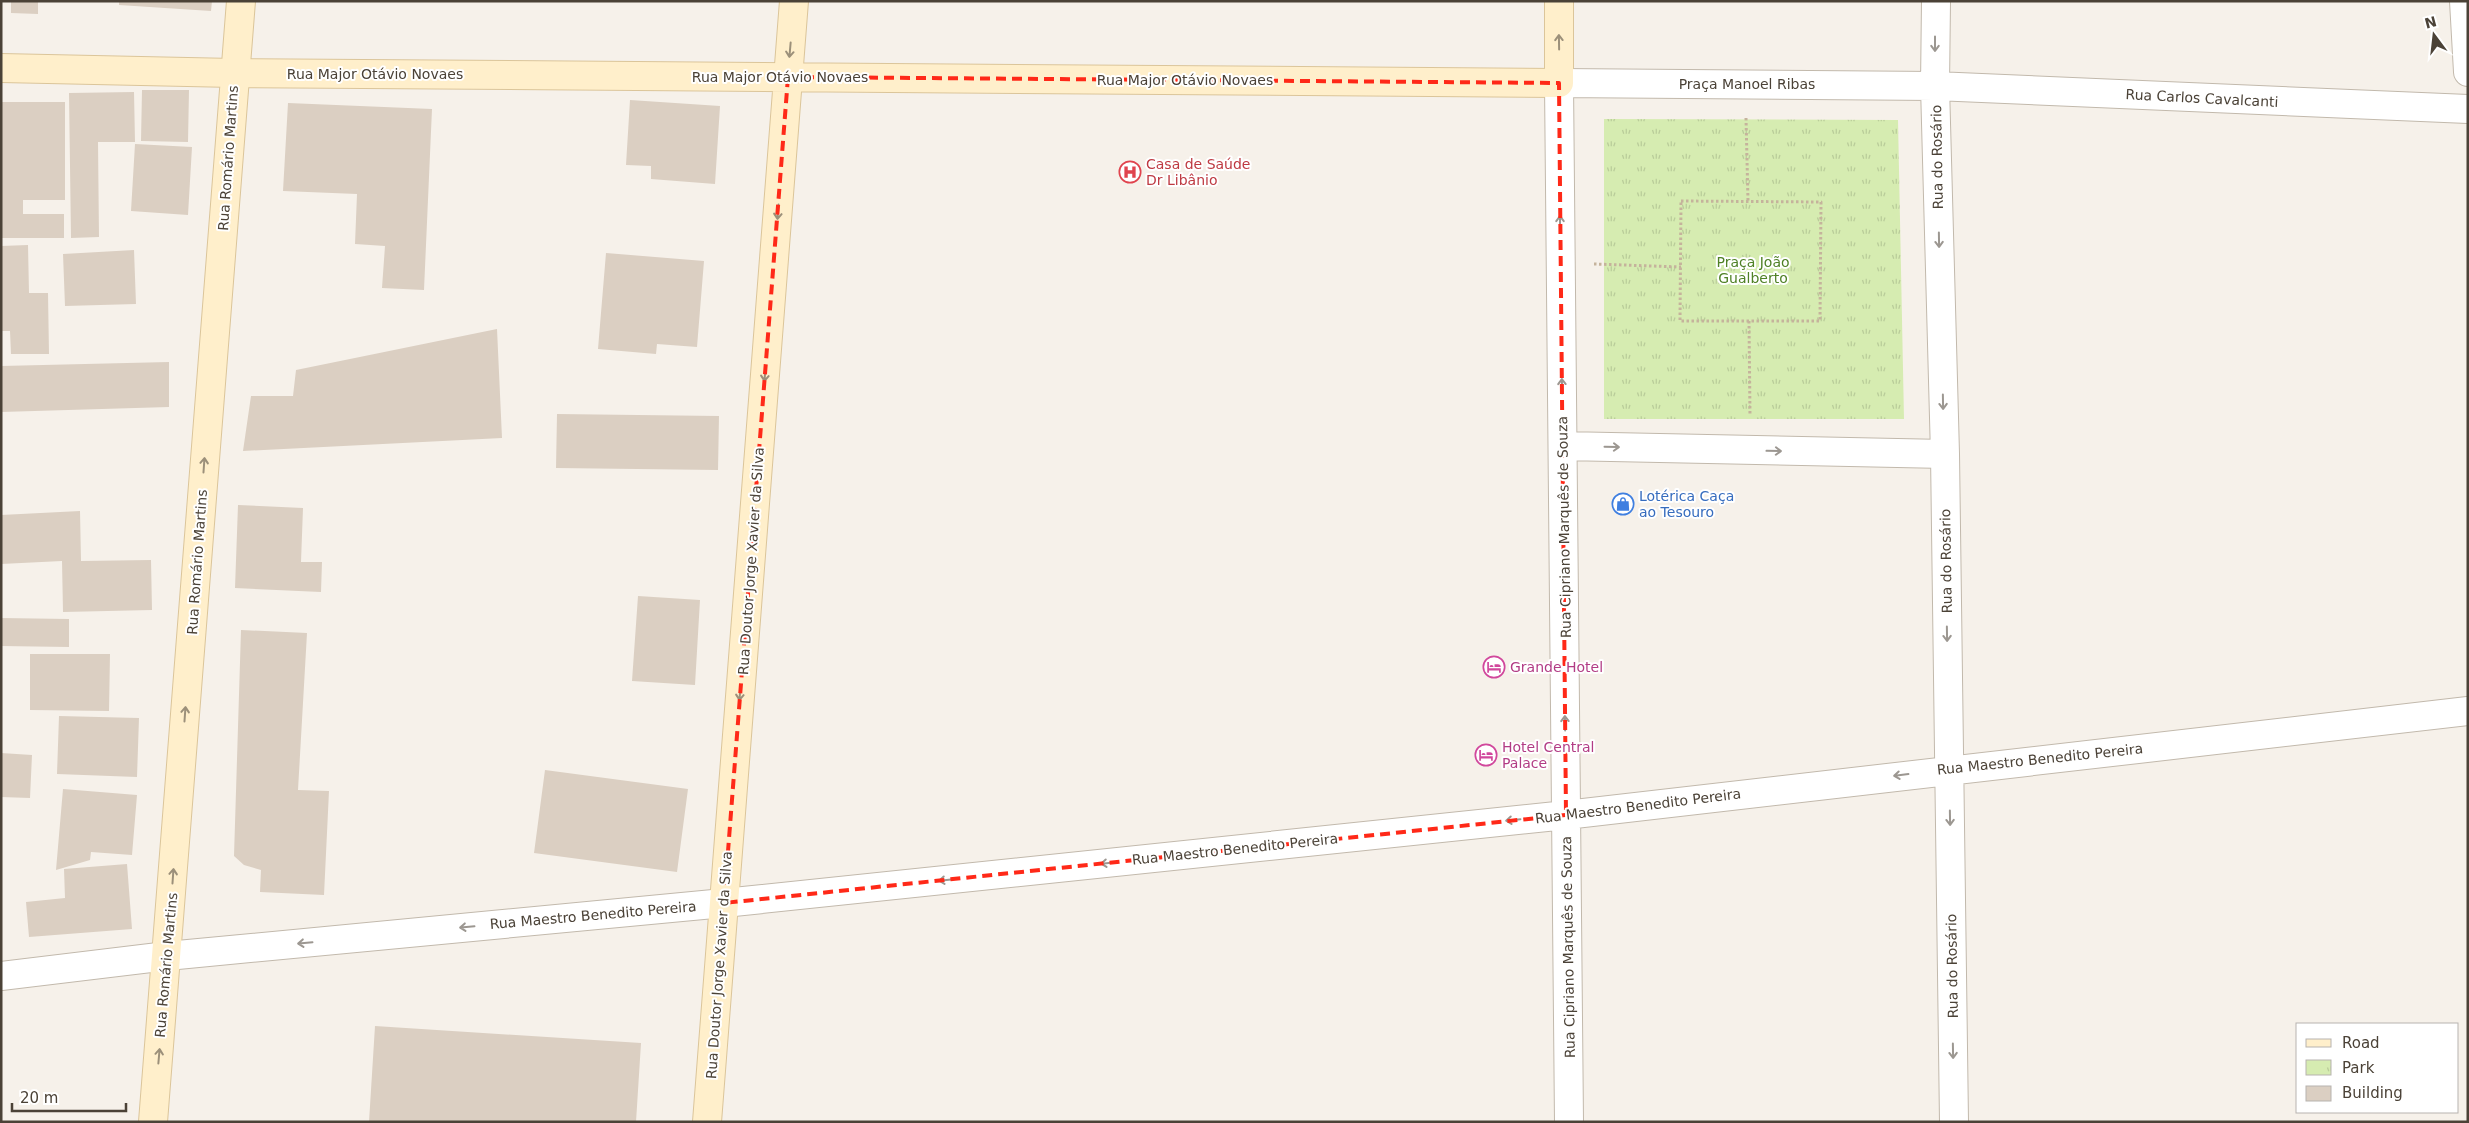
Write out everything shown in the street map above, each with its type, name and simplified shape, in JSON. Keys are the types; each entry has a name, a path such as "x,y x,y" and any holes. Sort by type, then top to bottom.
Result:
{"street":[{"name":"Rua Romário Martins","path":"153,1122 240,1"},
{"name":"Rua Doutor Jorge Xavier da Silva","path":"707,1122 794,1"},
{"path":"1559,1 1560,83"},
{"name":"Rua do Rosário","path":"1936,1 1935,86 1945,454 1954,1122"},
{"path":"2464,1 2468,72"},
{"name":"Rua Major Otávio Novaes","path":"1,68 234,74 1560,83"},
{"name":"Praça Manoel Ribas","path":"1560,83 1935,86"},
{"name":"Rua Cipriano Marquês de Souza","path":"1560,83 1569,1122"},
{"name":"Rua Carlos Cavalcanti","path":"1935,86 2468,109"},
{"path":"1563,446 1945,454"},
{"name":"Rua Maestro Benedito Pereira","path":"1,976 167,956 724,903 1566,815 1949,769 2468,711"}],"path":[{"path":"1746,84 1748,201"},
{"path":"1681,201 1821,202 1820,321 1680,321 1681,267 1681,201"},
{"path":"1561,263 1681,267"},
{"path":"1749,322 1750,450"}],"highlighted area":[{"path":"788,77 1559,83 1566,815 724,903"}],"green space":[{"name":"Praça João Gualberto","path":"1604,119 1898,120 1904,419 1604,419"}],"building":[{"path":"11,1 38,1 38,14 11,13"},
{"path":"119,1 212,1 211,11 119,5"},
{"path":"142,90 189,90 188,142 141,141"},
{"path":"134,92 135,142 98,142 99,237 71,238 69,93"},
{"path":"630,100 720,106 715,184 651,179 651,166 626,165"},
{"path":"1,102 65,102 65,200 23,200 23,214 64,214 64,238 1,238"},
{"path":"288,103 432,109 424,290 382,288 385,246 355,244 357,194 283,191"},
{"path":"135,144 192,147 188,215 131,211"},
{"path":"28,245 29,293 48,293 49,354 11,354 10,331 1,331 1,246"},
{"path":"134,250 136,304 65,306 63,254"},
{"path":"606,253 704,261 697,347 657,344 656,354 598,349"},
{"path":"497,329 502,438 243,451 251,396 293,396 296,370"},
{"path":"169,362 169,407 1,412 1,366"},
{"path":"557,414 719,416 718,470 556,468"},
{"path":"238,505 303,508 301,562 322,562 321,592 235,588"},
{"path":"80,511 81,561 151,560 152,610 63,612 62,561 1,564 1,515"},
{"path":"638,596 700,600 695,685 632,681"},
{"path":"1,618 69,619 69,647 1,646"},
{"path":"241,630 307,633 298,790 329,791 324,895 260,892 261,870 244,865 234,856"},
{"path":"30,654 110,654 109,711 30,710"},
{"path":"59,716 139,718 137,777 57,774"},
{"path":"1,753 32,755 30,798 1,797"},
{"path":"545,770 688,789 677,872 534,853"},
{"path":"63,789 137,795 132,855 91,852 90,860 56,870"},
{"path":"127,864 132,929 29,937 26,902 65,898 64,869"},
{"path":"375,1026 641,1043 636,1122 369,1122"}],"place":[{"name":"Casa de Saúde Dr Libânio","path":"1130,172"},
{"name":"Lotérica Caça ao Tesouro","path":"1623,504"},
{"name":"Grande Hotel","path":"1494,667"},
{"name":"Hotel Central Palace","path":"1486,755"}]}
